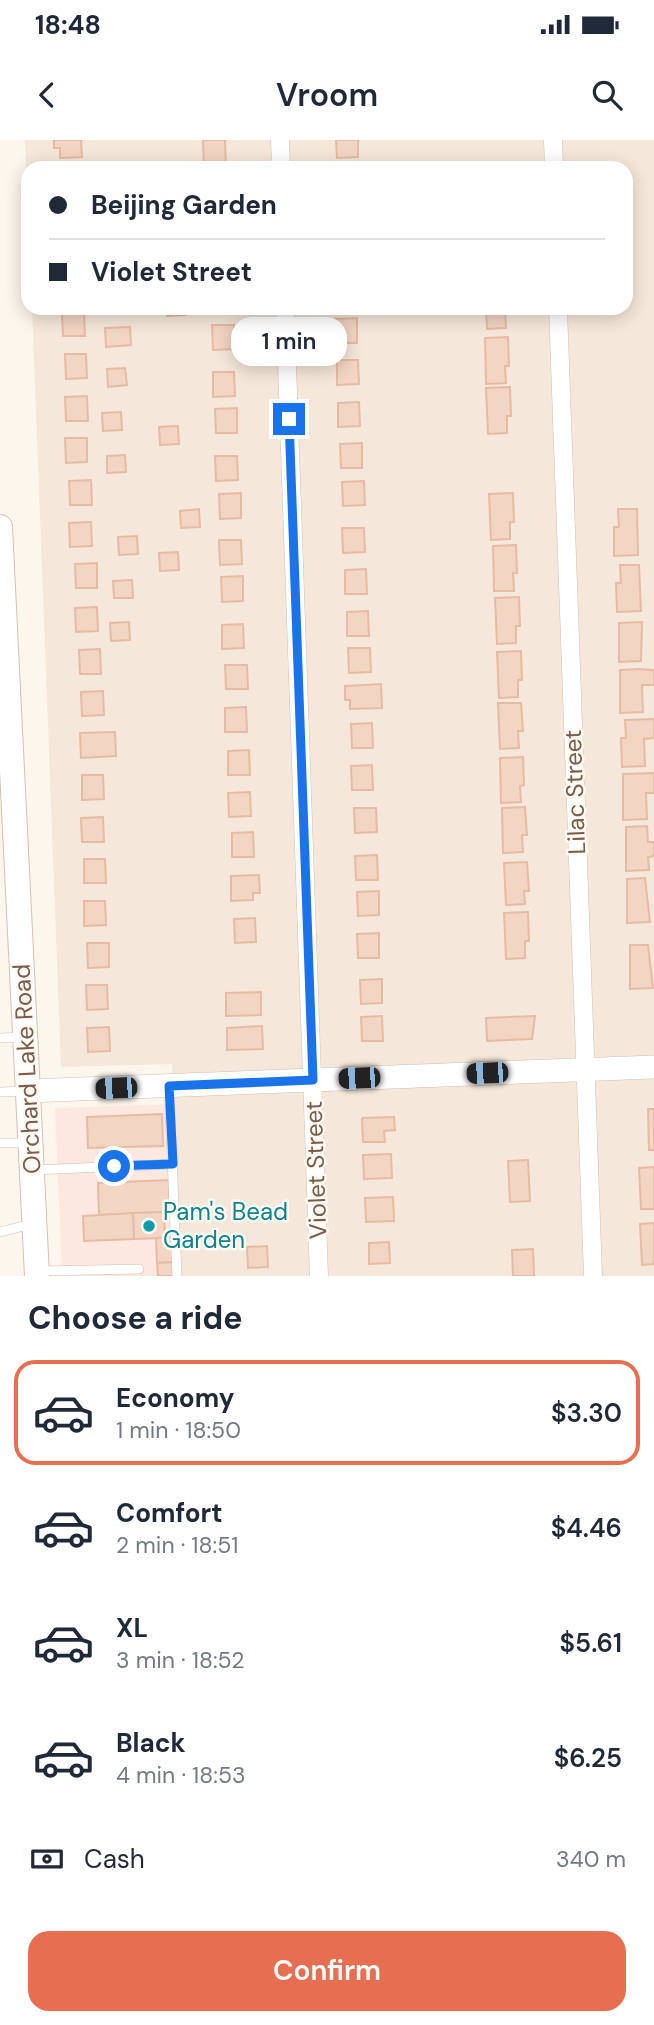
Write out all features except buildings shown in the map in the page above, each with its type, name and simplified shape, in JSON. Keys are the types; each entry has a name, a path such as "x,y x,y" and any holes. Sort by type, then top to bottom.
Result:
{"main road":[{"name":"Orchard Lake Road","path":"0,527 13,862 37,1274"}],"street":[{"path":"280,140 281,161"},
{"path":"552,140 554,161"},
{"name":"Violet Street","path":"285,315 319,1276"},
{"name":"Lilac Street","path":"558,315 593,1276"},
{"path":"28,1091 654,1067"}],"lane":[{"path":"0,1038 25,1037"},
{"path":"169,1086 177,1276"},
{"path":"0,1091 28,1091"},
{"path":"0,1143 31,1143"},
{"path":"32,1170 173,1164"},
{"path":"0,1232 34,1224"},
{"path":"37,1274 139,1269"}],"shaded area":[{"path":"25,140 654,140 654,1276 180,1276 172,1064 61,1067 32,315 633,315 633,161 26,161"},
{"path":"174,1104 180,1276 62,1276 55,1108"}],"place":[{"name":"Pam's Bead Garden","path":"149,1226"}],"route":[{"path":"114,1166 173,1164 169,1086 313,1080 289,419"}]}
